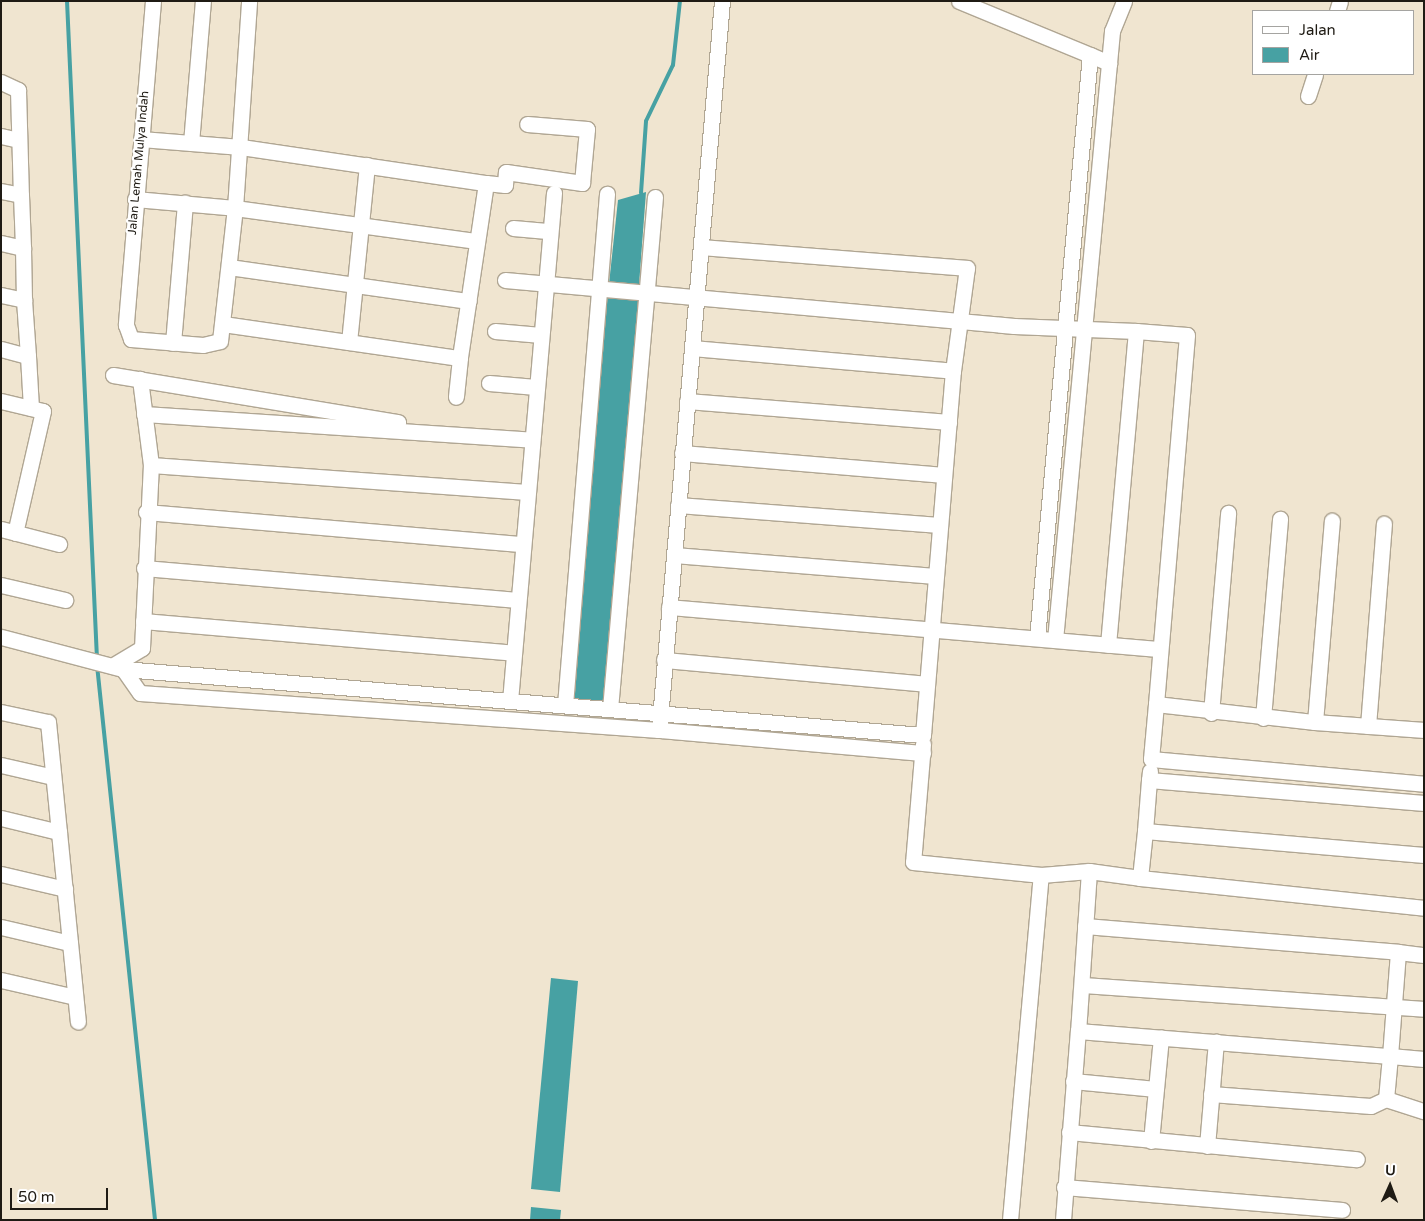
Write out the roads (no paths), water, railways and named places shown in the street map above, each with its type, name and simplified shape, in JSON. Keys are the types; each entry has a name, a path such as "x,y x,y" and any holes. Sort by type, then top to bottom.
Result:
{"street":[{"name":"Jalan Lemah Mulya Indah","path":"154,1 135,199 126,325 131,339 173,343"},
{"path":"191,143 203,1"},
{"path":"185,203 173,343 213,345 220,340 229,267 241,147 249,1"},
{"path":"659,730 722,1"},
{"path":"959,1 1109,63"},
{"path":"1055,640 1113,23 1124,1"},
{"path":"1037,638 1062,327 1090,55"},
{"path":"1308,96 1314,75"},
{"path":"1,82 18,90 24,300 30,408"},
{"path":"141,139 241,147 505,185 506,172 582,182 587,129 527,124"},
{"path":"1,136 19,140"},
{"path":"349,342 367,165"},
{"path":"456,397 486,183"},
{"path":"1,191 21,195"},
{"path":"510,700 554,193"},
{"path":"565,705 607,194"},
{"path":"610,709 655,197"},
{"path":"135,199 235,208 478,241"},
{"path":"513,228 550,231"},
{"path":"1,243 23,248"},
{"path":"702,247 967,268 962,320 953,371 913,862 1041,875 1089,871 1424,908"},
{"path":"229,267 468,301"},
{"path":"505,280 962,320 1187,335 1140,878"},
{"path":"1,295 24,300"},
{"path":"223,324 460,358"},
{"path":"495,331 541,335"},
{"path":"1108,645 1136,332"},
{"path":"692,348 953,371"},
{"path":"1,349 28,356"},
{"path":"114,375 485,436"},
{"path":"114,666 142,648 146,512 150,465 140,379"},
{"path":"489,383 536,387"},
{"path":"1,401 43,411 8,531 60,544"},
{"path":"687,401 949,422"},
{"path":"144,414 532,440"},
{"path":"682,453 944,475"},
{"path":"150,465 527,492"},
{"path":"678,505 939,525"},
{"path":"146,512 523,544"},
{"path":"1211,713 1228,513"},
{"path":"1263,718 1280,518"},
{"path":"1315,722 1332,522"},
{"path":"1368,726 1384,524"},
{"path":"674,555 935,576"},
{"path":"144,568 518,600"},
{"path":"1,585 65,600"},
{"path":"669,607 1160,649"},
{"path":"142,620 514,653"},
{"path":"1,637 114,666 923,735"},
{"path":"664,660 926,684"},
{"path":"114,666 140,693 659,730 923,753"},
{"path":"1156,704 1211,713 1424,730"},
{"path":"1,712 48,722 78,1021"},
{"path":"1151,759 1424,784"},
{"path":"1,765 54,777"},
{"path":"1149,780 1424,803"},
{"path":"1,818 59,832"},
{"path":"1145,831 1424,855"},
{"path":"1063,1220 1073,1081 1083,985 1089,871"},
{"path":"1,874 65,889"},
{"path":"1010,1220 1041,875"},
{"path":"1085,926 1424,955"},
{"path":"1,927 70,943"},
{"path":"1386,1099 1396,1007 1398,952"},
{"path":"1,980 76,997"},
{"path":"1083,985 1424,1009"},
{"path":"1078,1031 1424,1059"},
{"path":"1151,1141 1161,1037"},
{"path":"1206,1146 1216,1041"},
{"path":"1073,1081 1156,1089"},
{"path":"1211,1094 1371,1106 1386,1099 1424,1111"},
{"path":"1069,1132 1357,1159"},
{"path":"1064,1187 1342,1210"}],"water":[{"path":"646,192 639,285 609,284 618,200"},
{"path":"605,297 642,301 605,704 572,701"},
{"path":"551,978 578,981 560,1192 531,1189"},
{"path":"531,1207 561,1210 560,1220 530,1220"}],"waterway":[{"path":"67,1 97,658"},
{"path":"641,193 646,121 673,65 680,1"},
{"path":"97,665 155,1220"}]}
